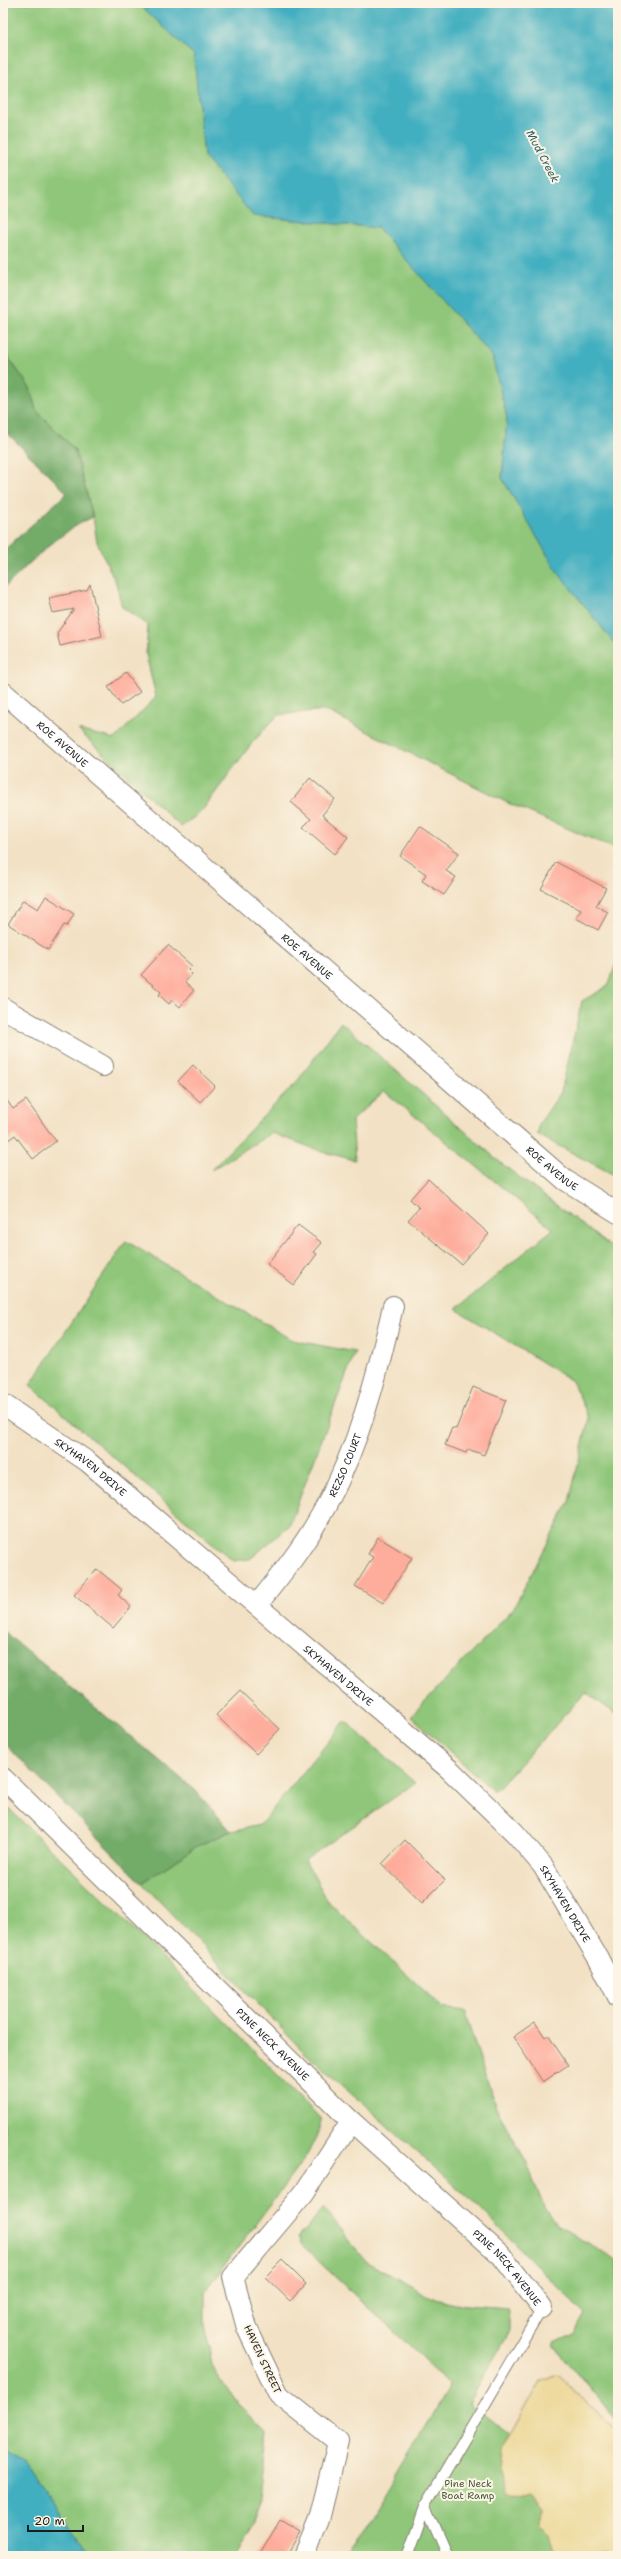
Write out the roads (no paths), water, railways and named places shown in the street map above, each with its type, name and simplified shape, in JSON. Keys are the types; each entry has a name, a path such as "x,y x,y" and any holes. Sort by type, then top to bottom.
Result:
{"street":[{"name":"ROE AVENUE","path":"3,692 564,1180 618,1213"},
{"path":"3,1008 104,1066"},
{"name":"REZSO COURT","path":"257,1605 300,1550 351,1453 376,1378 393,1306"},
{"name":"SKYHAVEN DRIVE","path":"3,1404 88,1462 449,1769 516,1833 543,1866 598,1958 618,1997"},
{"name":"PINE NECK AVENUE","path":"3,1778 351,2121 501,2255 542,2308"},
{"name":"HAVEN STREET","path":"304,2556 319,2520 338,2442 279,2395 247,2328 233,2277 304,2193 351,2121"}],"lane":[{"path":"407,2556 425,2506 542,2308"},
{"path":"425,2506 447,2556"}],"water":[{"name":"Mud Creek","path":"138,3 618,3 618,648 557,571 502,478 507,418 492,356 378,228 253,216 204,156 194,55"},
{"path":"3,2451 25,2462 89,2556 3,2556"}],"park label":[{"name":"Pine Neck Boat Ramp","path":"468,2488"}]}
